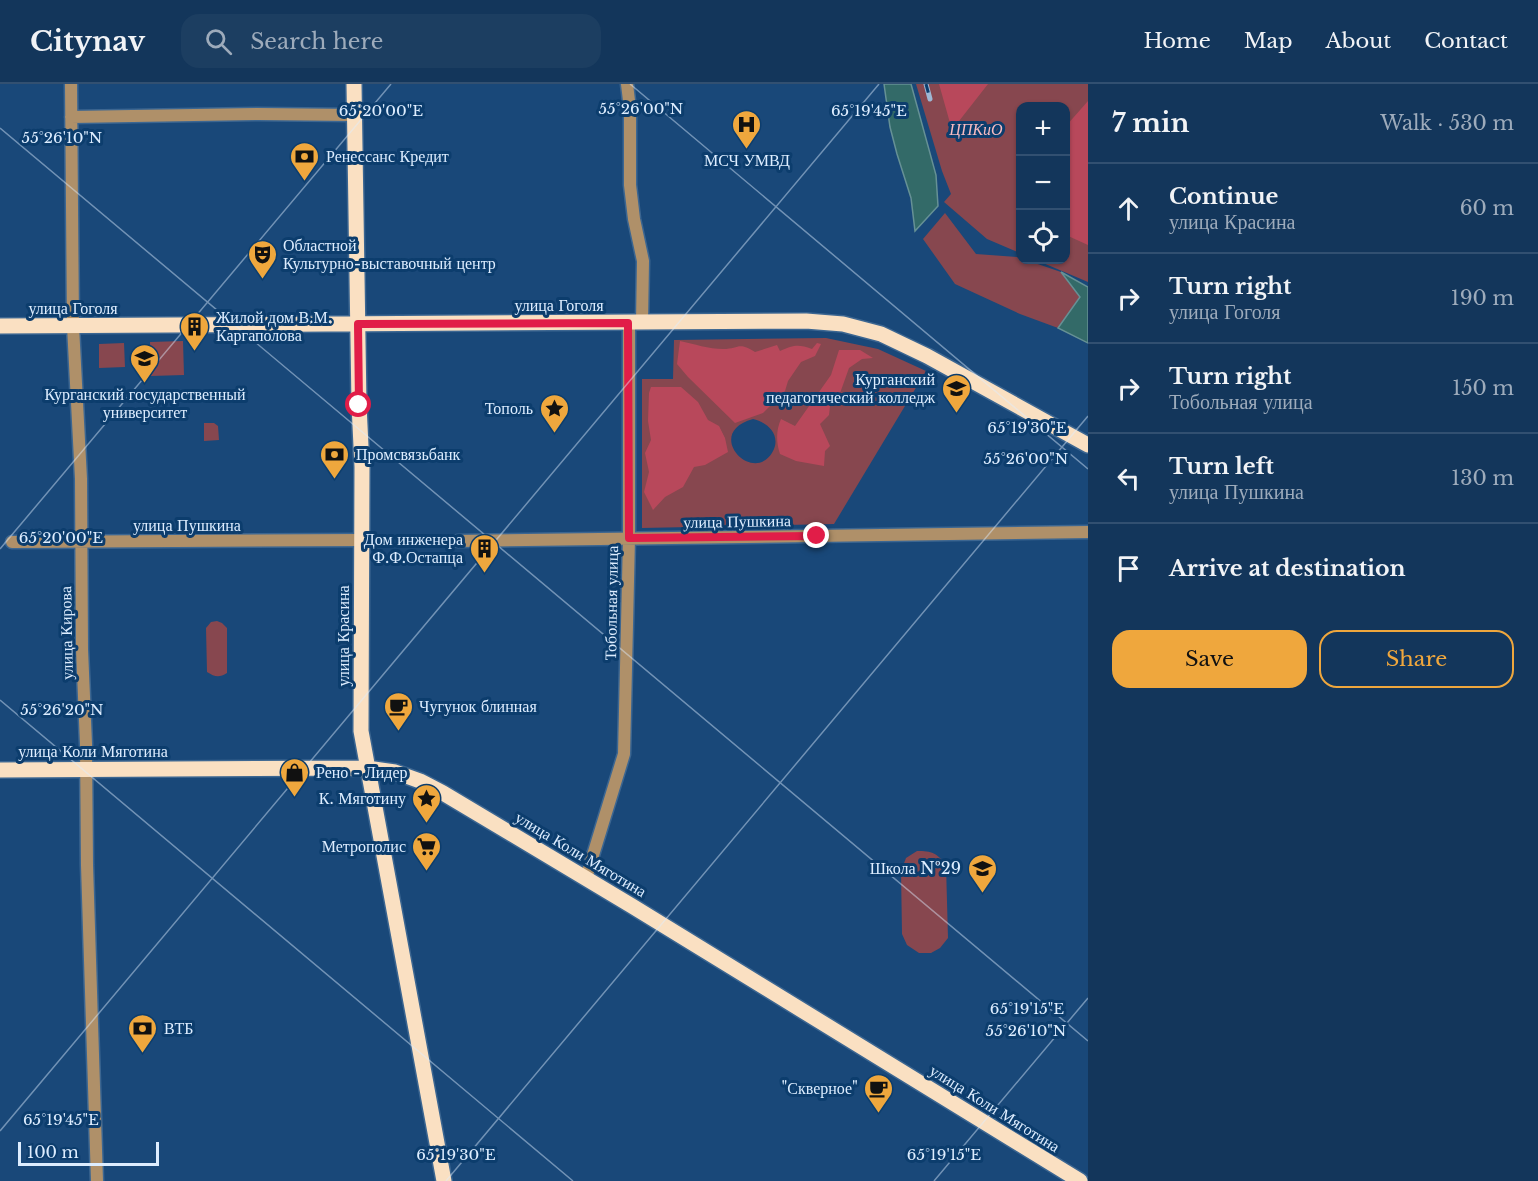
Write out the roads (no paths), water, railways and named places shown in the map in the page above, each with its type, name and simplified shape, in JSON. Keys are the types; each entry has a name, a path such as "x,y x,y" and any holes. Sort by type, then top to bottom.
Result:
{"main road":[{"name":"улица Красина","path":"354,84 362,467 361,731 444,1181"},
{"name":"улица Гоголя","path":"0,326 806,321 843,324 881,334 927,356 1088,445"},
{"name":"улица Коли Мяготина","path":"0,770 367,768 395,771 452,798 586,878 1080,1181"}],"street":[{"name":"улица Кирова","path":"71,84 73,326 81,479 82,649 97,1181"},
{"name":"Тобольная улица","path":"586,878 624,754 635,323 643,261 630,185 630,109 627,84"},
{"path":"71,117 354,115"},
{"name":"улица Пушкина","path":"458,541 1088,532"},
{"name":"улица Пушкина","path":"12,542 362,540"}],"railway":[{"path":"926,84 930,99"}],"place":[{"name":"МСЧ УМВД","path":"747,150"},
{"name":"Ренессанс Кредит","path":"305,182"},
{"name":"Областной Культурно-выставочный центр","path":"262,280"},
{"name":"Жилой дом В.М. Каргаполова","path":"195,352"},
{"name":"Курганский государственный университет","path":"145,384"},
{"name":"Курганский педагогический колледж","path":"956,414"},
{"name":"Тополь","path":"554,434"},
{"name":"Промсвязьбанк","path":"335,480"},
{"name":"Дом инженера Ф.Ф.Остапца","path":"484,574"},
{"name":"Чугунок блинная","path":"398,732"},
{"name":"Рено - Лидер","path":"295,798"},
{"name":"К. Мяготину","path":"427,824"},
{"name":"Метрополис","path":"427,872"},
{"name":"Школа №29","path":"982,894"},
{"name":"ВТБ","path":"143,1054"},
{"name":"\"Скверное\"","path":"879,1114"}],"park label":[{"name":"ЦПКиО","path":"976,129"}]}
